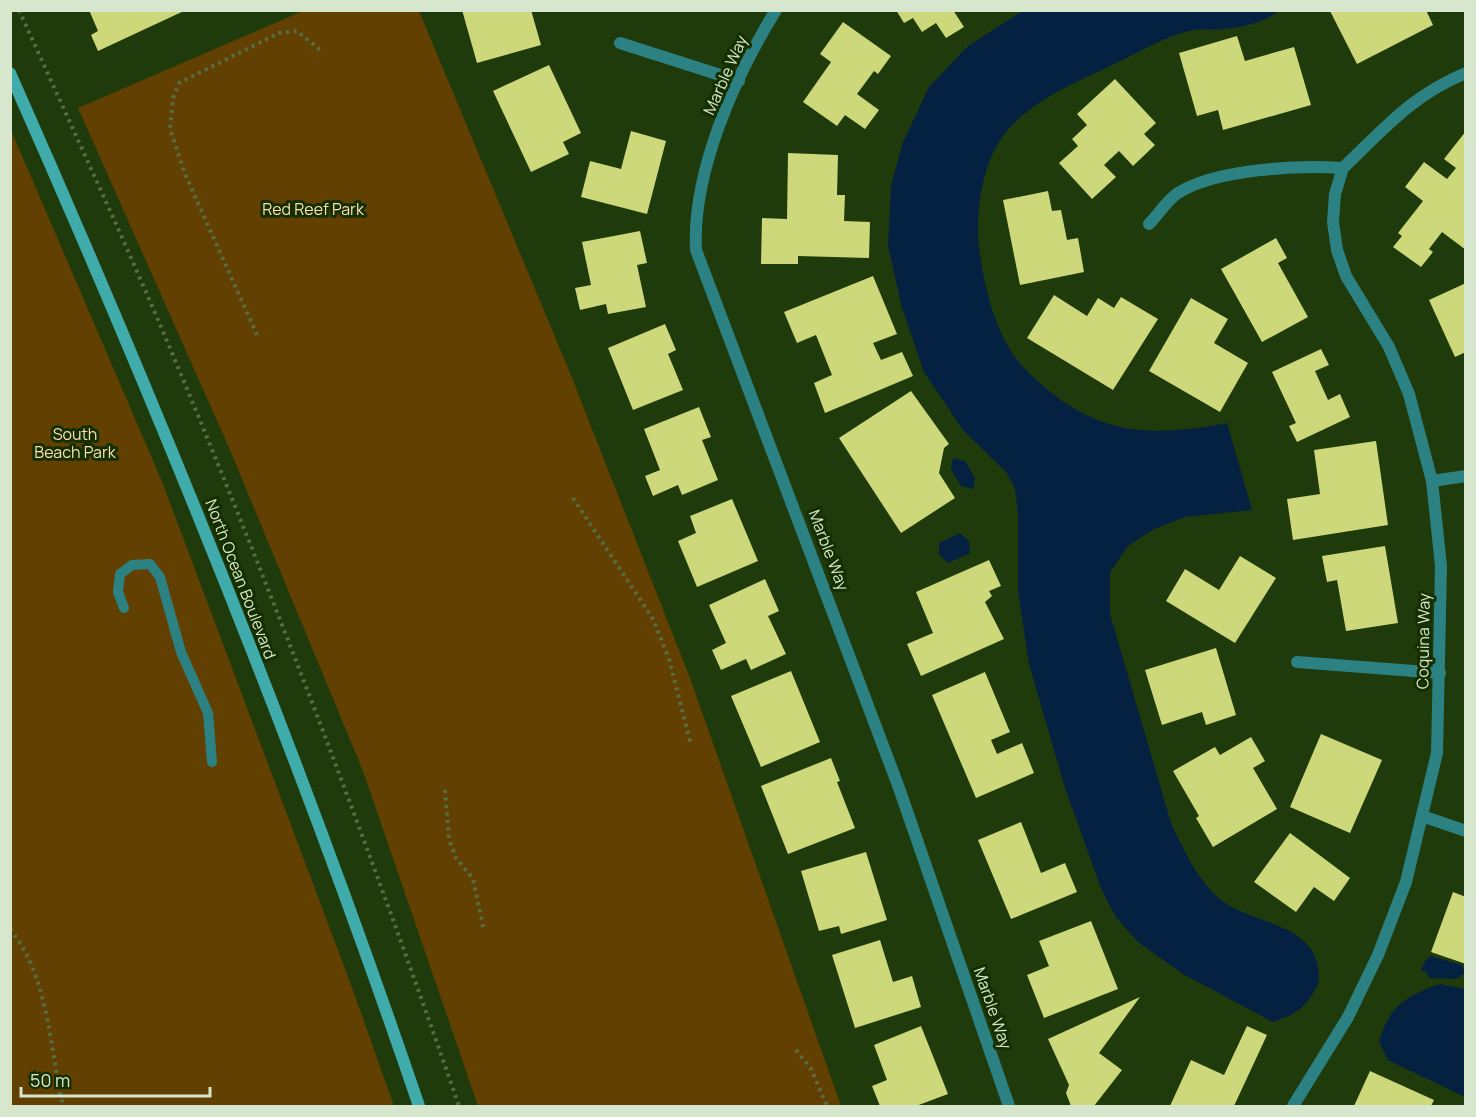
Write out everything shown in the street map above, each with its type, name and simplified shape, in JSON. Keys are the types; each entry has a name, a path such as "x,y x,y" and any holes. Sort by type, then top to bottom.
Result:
{"main road":[{"name":"North Ocean Boulevard","path":"10,72 90,254 197,512 302,783 419,1107"}],"street":[{"name":"Marble Way","path":"776,10 757,40 710,151 695,225 696,250 899,788 1009,1107"},
{"path":"620,43 739,81"},
{"path":"1149,224 1178,194 1222,178 1287,167 1343,168 1398,113 1418,97 1439,84 1466,73"},
{"name":"Coquina Way","path":"1293,1107 1348,1017 1378,955 1407,882 1437,753 1441,566 1432,481 1409,394 1389,347 1346,276 1336,250 1333,222 1335,194 1343,168"},
{"path":"1432,481 1466,476"},
{"path":"1297,662 1440,673"},
{"path":"1422,816 1466,831"}],"lane":[{"path":"124,608 118,592 120,574 132,565 150,564 160,577 181,652 208,713 212,762"}],"path":[{"path":"19,10 166,340 282,625 398,930 459,1107"},
{"path":"256,335 185,174 170,129 173,98 179,83 279,33 297,31 320,50"},
{"path":"573,498 653,619 669,659 691,745"},
{"path":"445,790 449,839 456,858 473,879 484,931"},
{"path":"10,929 22,943 39,981 63,1107"},
{"path":"796,1050 811,1069 827,1107"}],"green space":[{"name":"Red Reef Park","path":"305,10 419,11 568,368 690,678 841,1106 478,1106 363,771 230,450 78,108"},
{"name":"South Beach Park","path":"10,128 161,479 350,982 394,1106 11,1106"}],"water":[{"path":"1024,10 1279,11 1246,25 1220,30 1193,30 1172,36 1068,86 1037,104 1011,126 994,150 981,191 978,221 979,248 985,281 1000,330 1017,359 1051,393 1097,420 1120,427 1169,430 1227,423 1252,510 1185,517 1154,529 1128,546 1110,572 1110,614 1171,823 1192,864 1205,884 1221,900 1233,908 1292,933 1304,941 1313,953 1319,977 1313,994 1300,1009 1273,1022 1183,974 1138,942 1115,916 1101,888 1065,788 1029,664 1018,591 1018,512 1015,489 1007,473 963,430 924,372 902,308 888,245 891,186 903,142 929,87 968,46"},
{"path":"953,458 965,461 975,478 973,489 961,486 951,470"},
{"path":"960,533 969,541 970,553 948,563 939,555 939,543"},
{"path":"1431,956 1462,965 1465,973 1456,979 1429,978 1426,972 1421,970 1425,961"},
{"path":"1440,984 1465,989 1465,1097 1388,1060 1379,1041 1394,1010 1409,998"}],"building":[{"path":"89,10 186,10 98,51 91,35 98,31"},
{"path":"462,10 531,10 541,45 477,63"},
{"path":"896,10 953,10 964,27 946,38 936,23 922,32 913,18 904,23"},
{"path":"1426,10 1433,25 1357,64 1330,11"},
{"path":"843,22 891,56 878,74 874,71 857,94 879,110 865,129 845,115 837,126 803,102 831,62 820,54"},
{"path":"1237,36 1245,61 1294,47 1311,105 1223,130 1218,110 1197,116 1179,53"},
{"path":"549,65 581,133 563,142 569,154 531,172 493,91"},
{"path":"1115,79 1156,123 1144,134 1155,145 1133,166 1119,151 1104,165 1116,177 1092,199 1059,163 1078,146 1072,139 1087,125 1077,114"},
{"path":"631,131 666,141 647,214 581,197 590,161 621,169"},
{"path":"1466,131 1466,250 1442,232 1429,249 1433,252 1421,267 1393,247 1402,236 1398,233 1423,201 1405,187 1424,162 1447,179 1456,168 1444,159"},
{"path":"788,153 838,155 837,195 845,195 844,221 870,222 869,258 798,256 798,264 761,264 762,218 787,219"},
{"path":"1048,191 1052,211 1061,210 1067,240 1078,238 1084,272 1020,285 1003,200"},
{"path":"640,231 647,263 637,265 646,307 608,314 606,304 580,310 575,288 591,285 582,242"},
{"path":"1276,238 1287,258 1278,263 1308,317 1262,342 1221,269"},
{"path":"873,276 897,334 873,343 881,360 902,352 913,376 825,413 814,383 832,375 816,335 797,343 784,312"},
{"path":"1466,283 1466,352 1455,357 1429,300"},
{"path":"1054,295 1087,316 1098,298 1114,308 1121,297 1158,319 1113,390 1027,338"},
{"path":"1191,298 1228,319 1214,343 1248,363 1220,412 1149,371"},
{"path":"665,324 676,350 668,354 683,390 633,410 608,348"},
{"path":"1321,349 1329,365 1315,371 1328,400 1340,394 1350,417 1297,442 1289,426 1296,423 1272,372"},
{"path":"911,391 949,444 944,448 939,473 955,498 901,533 839,438"},
{"path":"699,407 711,437 702,440 718,480 682,495 678,485 653,496 645,476 660,470 644,429"},
{"path":"1376,441 1388,525 1293,540 1287,499 1320,494 1314,450"},
{"path":"732,499 758,561 697,587 678,541 696,533 690,516"},
{"path":"1385,546 1398,623 1346,631 1337,580 1327,582 1322,556"},
{"path":"1240,556 1276,578 1235,643 1166,601 1185,569 1219,590"},
{"path":"989,560 1001,586 989,591 992,596 985,602 1004,639 921,676 907,644 933,633 916,592"},
{"path":"765,579 779,611 768,616 786,654 751,670 746,659 721,670 712,650 726,643 709,605"},
{"path":"1216,648 1236,715 1206,725 1202,712 1162,725 1145,670"},
{"path":"791,671 820,742 761,767 731,696"},
{"path":"985,672 1010,732 991,740 997,754 1022,743 1034,773 976,798 932,695"},
{"path":"1321,734 1382,760 1350,833 1290,807"},
{"path":"1251,737 1265,761 1253,768 1277,809 1213,847 1196,818 1199,816 1173,771 1215,747 1220,755"},
{"path":"831,758 840,781 837,782 855,828 788,854 761,786"},
{"path":"1021,822 1041,873 1065,863 1077,892 1011,919 978,840"},
{"path":"1290,833 1350,878 1334,901 1314,887 1296,912 1254,882"},
{"path":"866,852 887,920 841,934 839,926 819,931 801,871"},
{"path":"1453,892 1466,897 1466,964 1431,952"},
{"path":"1091,921 1118,989 1044,1018 1027,975 1049,966 1039,941"},
{"path":"880,940 893,982 912,976 921,1007 855,1028 832,955"},
{"path":"1140,997 1099,1053 1122,1070 1094,1106 1071,1106 1066,1093 1069,1085 1048,1039"},
{"path":"921,1026 948,1094 916,1106 880,1106 872,1086 887,1080 874,1045"},
{"path":"1247,1026 1267,1035 1234,1106 1170,1106 1191,1060 1224,1075"},
{"path":"1370,1071 1434,1100 1431,1106 1354,1106"}]}
